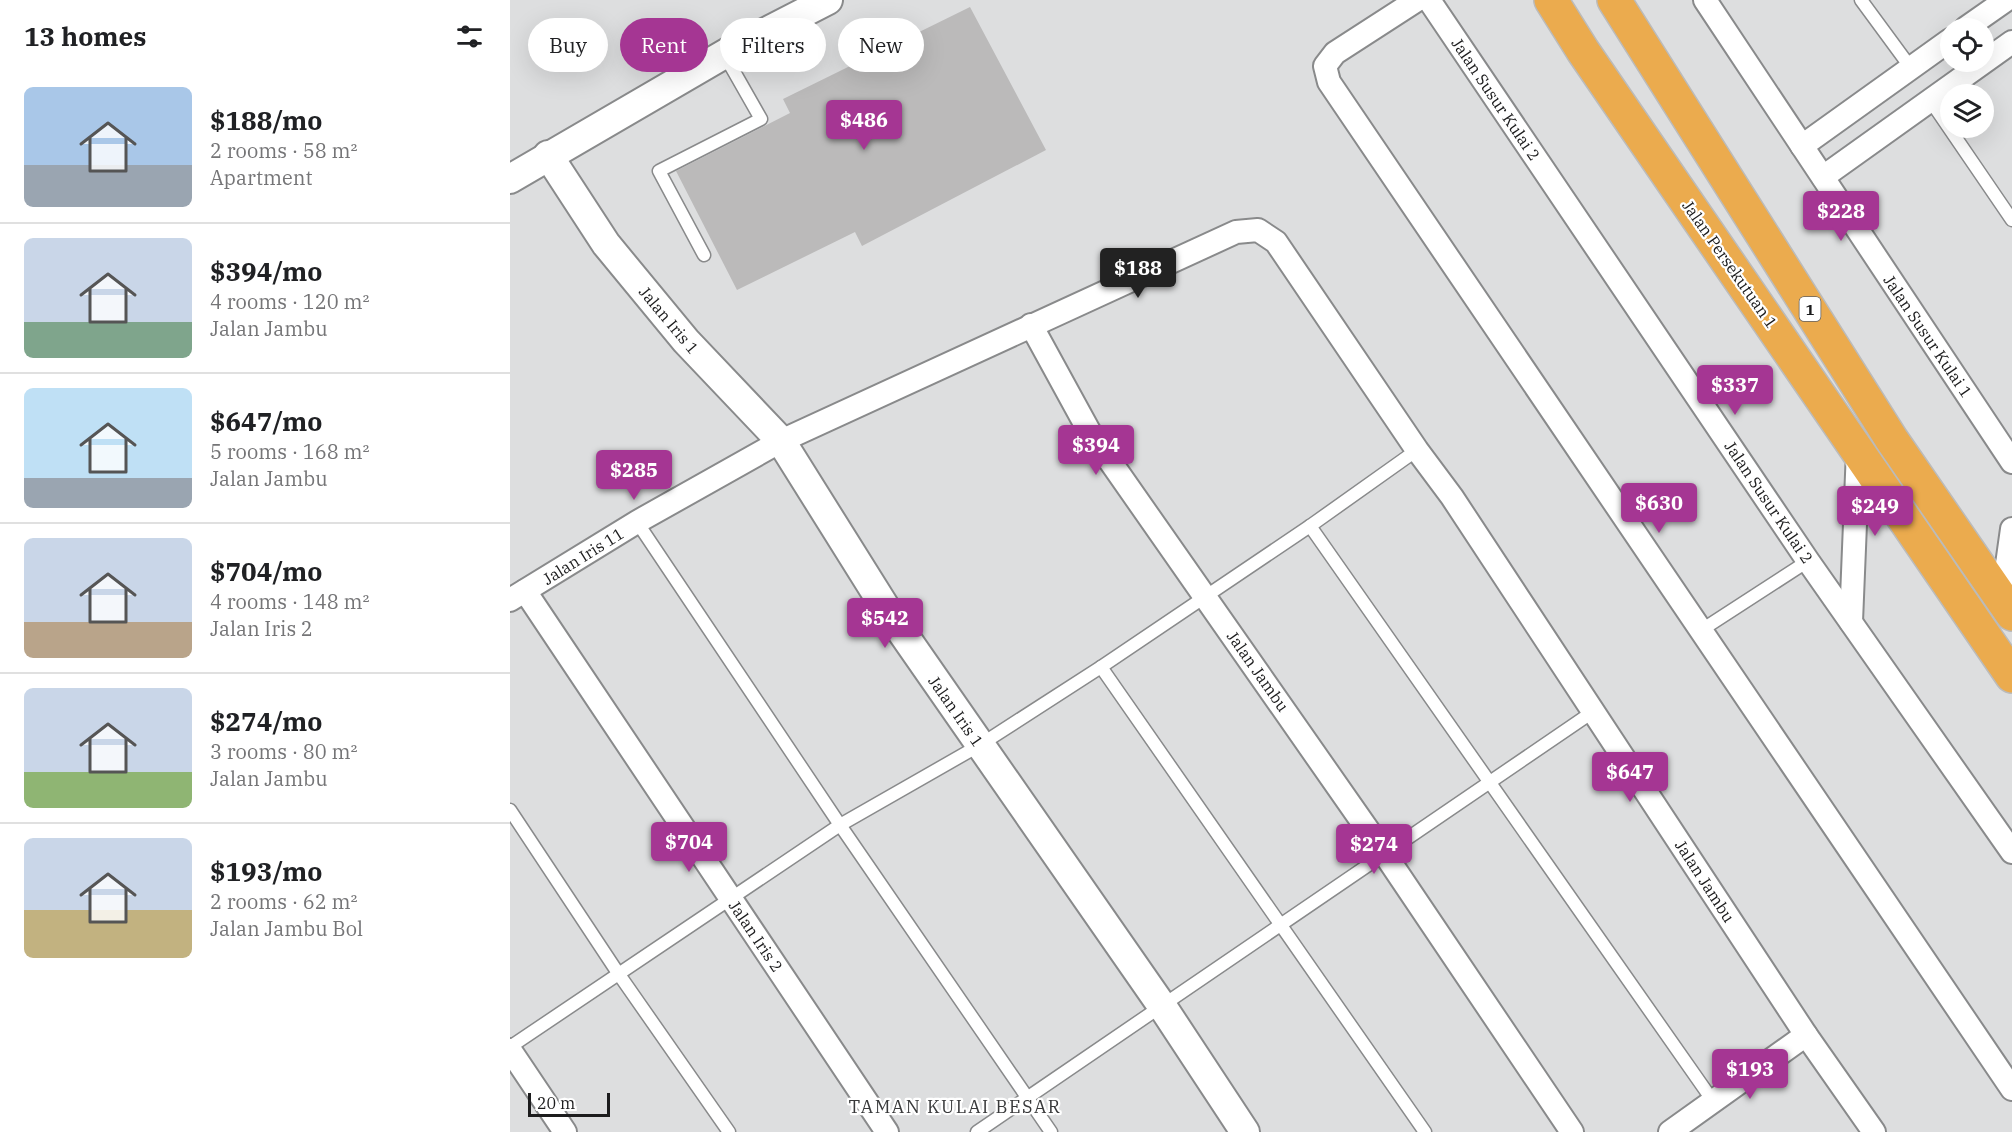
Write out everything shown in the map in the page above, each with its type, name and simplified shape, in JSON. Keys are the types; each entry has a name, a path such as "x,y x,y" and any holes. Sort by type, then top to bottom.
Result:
{"highway":[{"name":"Jalan Persekutuan 1","path":"1551,0 1583,51 2012,676"},
{"name":"1","path":"1614,0 1892,440 2007,607"}],"street":[{"path":"793,18 828,0"},
{"path":"1418,0 1335,53 1326,66 1329,82 2012,1089"},
{"name":"Jalan Susur Kulai 2","path":"1429,0 1808,561 2012,852"},
{"name":"Jalan Susur Kulai 1","path":"1705,0 2012,462"},
{"path":"1980,18 2006,0"},
{"path":"1823,177 2012,42"},
{"path":"1802,146 1940,47"},
{"path":"510,179 720,56"},
{"name":"Jalan Iris 1","path":"548,155 606,244 686,341 781,441 890,615 1162,1006 1245,1132"},
{"name":"Jalan Jambu","path":"1572,1132 1207,596 1089,431 1031,325 1236,232 1258,230 1276,242 1417,450 1452,497 1806,1035 1874,1132"},
{"name":"Jalan Iris 11","path":"518,596 637,522 781,441 1031,325"},
{"path":"1851,622 1858,449"},
{"path":"2007,607 2012,529"},
{"name":"Jalan Iris 2","path":"518,596 732,900 887,1132"},
{"path":"1670,1132 1806,1035"},
{"path":"510,1049 565,1132"}],"lane":[{"path":"1861,0 1911,68"},
{"path":"704,255 659,171 760,119 734,72"},
{"path":"1930,100 2012,220"},
{"path":"510,1049 618,973 732,900 840,825 980,745 1101,667 1310,526 1417,450"},
{"path":"637,522 840,825 1051,1132"},
{"path":"1310,526 1713,1101"},
{"path":"1700,631 1808,561"},
{"path":"1101,667 1425,1132"},
{"path":"977,1132 1594,711"},
{"path":"510,810 618,973 729,1132"}],"building":[{"path":"970,7 1046,150 862,246 855,232 737,290 676,171 790,113 783,99 838,72 924,72 924,30"}],"district":[{"name":"TAMAN KULAI BESAR","path":"955,1106"}]}
